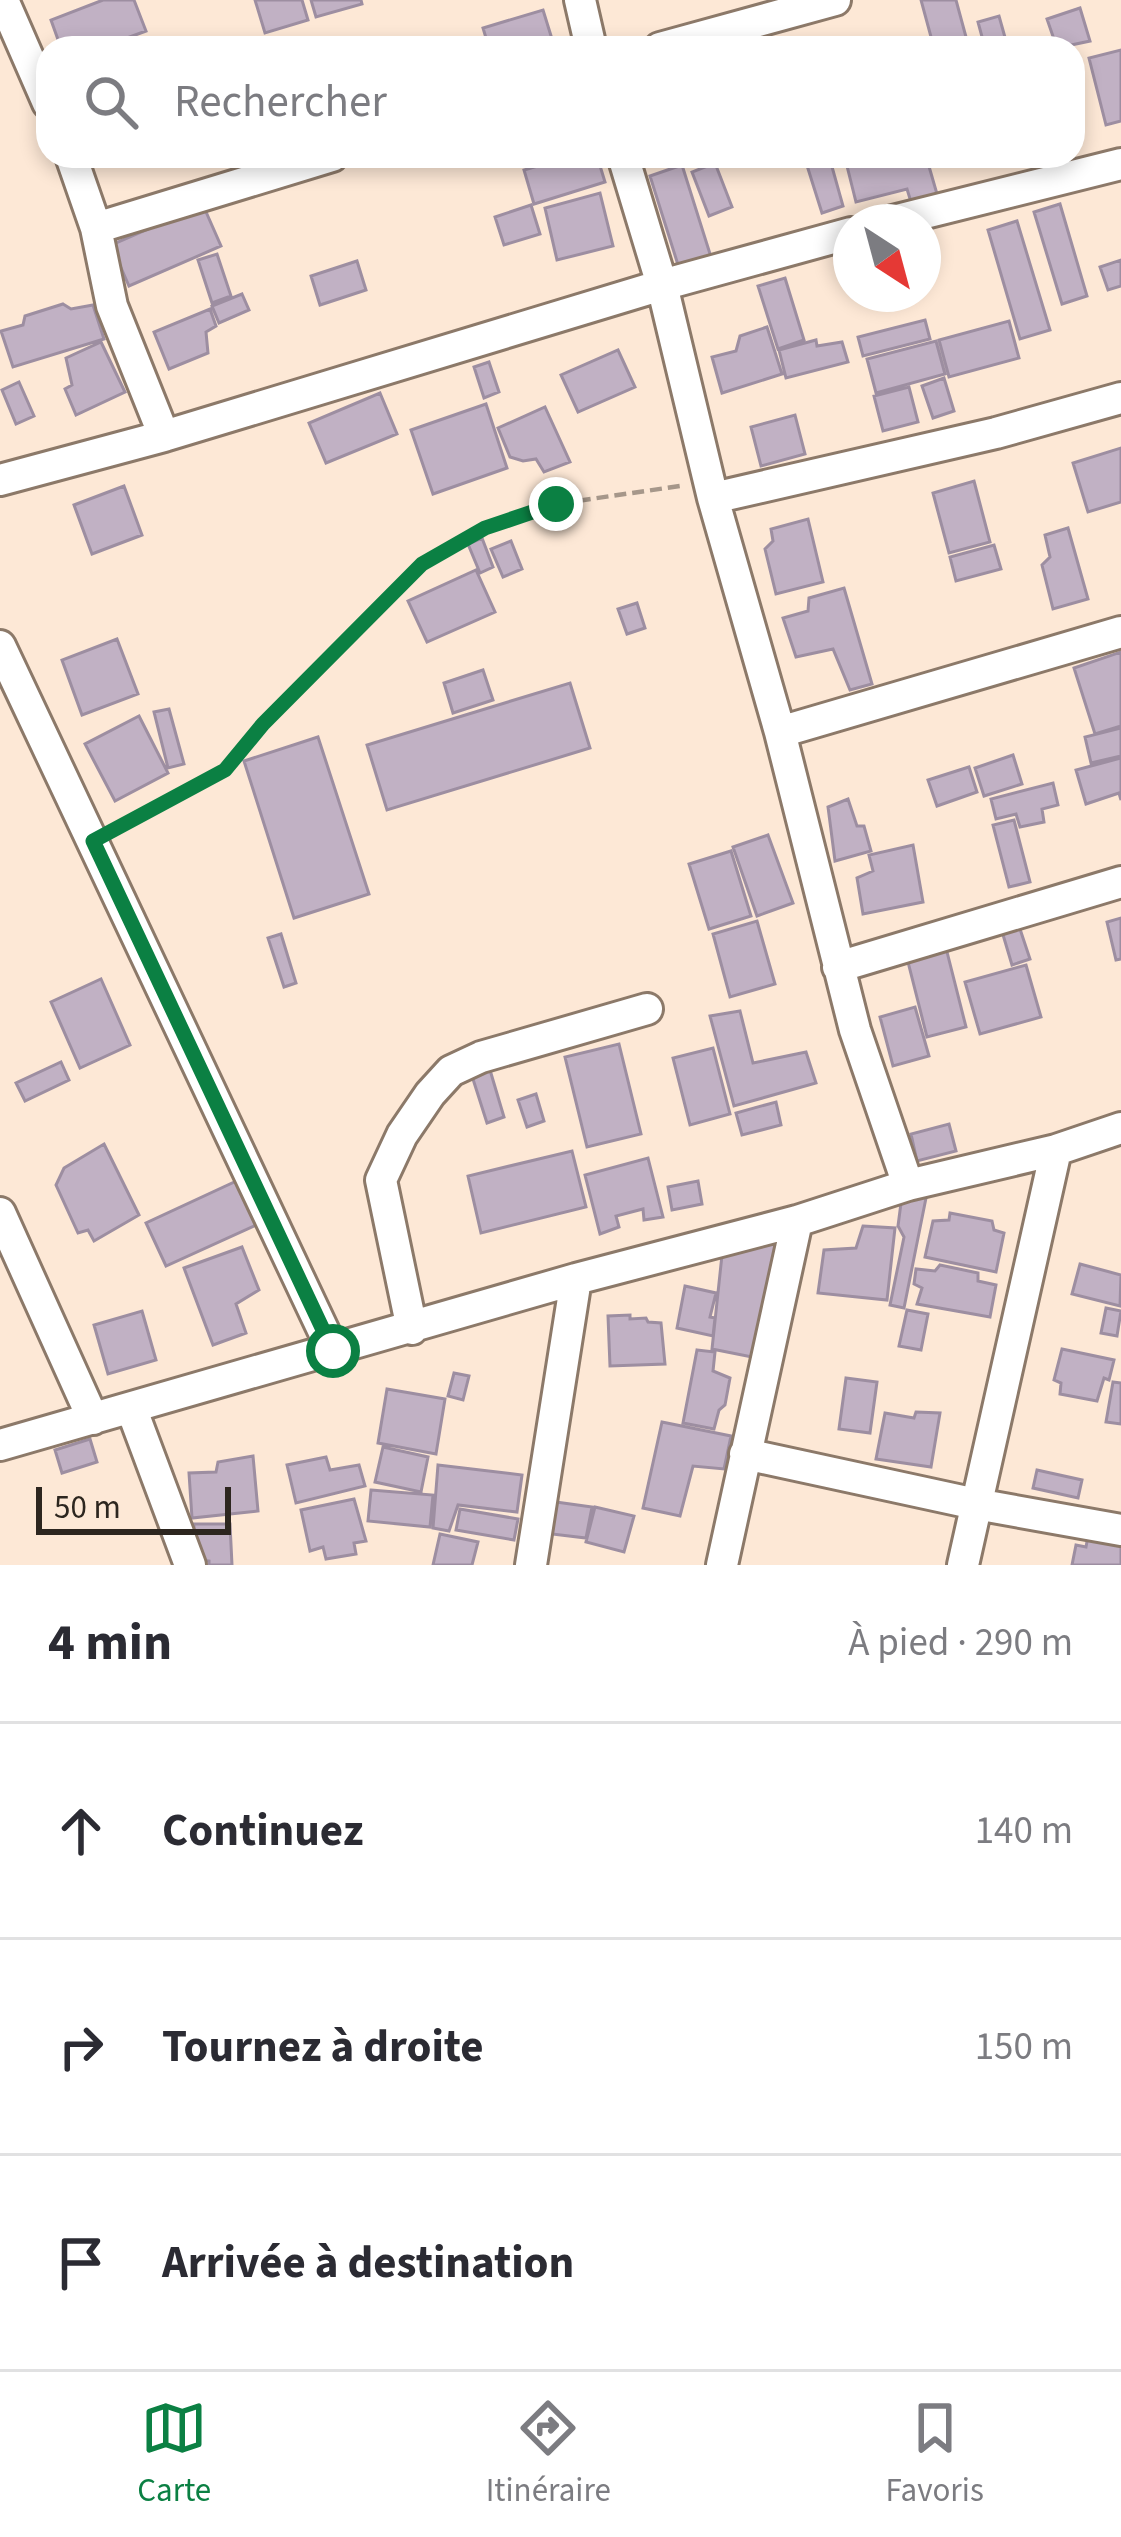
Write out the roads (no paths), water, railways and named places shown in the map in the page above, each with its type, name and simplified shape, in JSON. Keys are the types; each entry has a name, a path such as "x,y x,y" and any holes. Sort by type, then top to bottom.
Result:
{"street":[{"path":"3,0 36,76"},
{"path":"580,0 588,36"},
{"path":"704,36 836,0"},
{"path":"941,209 1121,164"},
{"path":"75,168 96,228 112,306 164,436"},
{"path":"96,228 293,168"},
{"path":"626,168 662,285 713,498 780,732 855,1030 908,1185"},
{"path":"0,480 833,238"},
{"path":"713,498 996,433 1121,398"},
{"path":"780,732 1121,632"},
{"path":"0,646 333,1351"},
{"path":"838,967 1121,882"},
{"path":"412,1329 381,1180 402,1135 430,1094 451,1071 481,1057 647,1009"},
{"path":"0,1445 1121,1128"},
{"path":"964,1565 1056,1150"},
{"path":"0,1213 93,1419"},
{"path":"722,1565 797,1221"},
{"path":"531,1565 576,1279"},
{"path":"132,1410 190,1565"},
{"path":"745,1454 1121,1530"}]}
